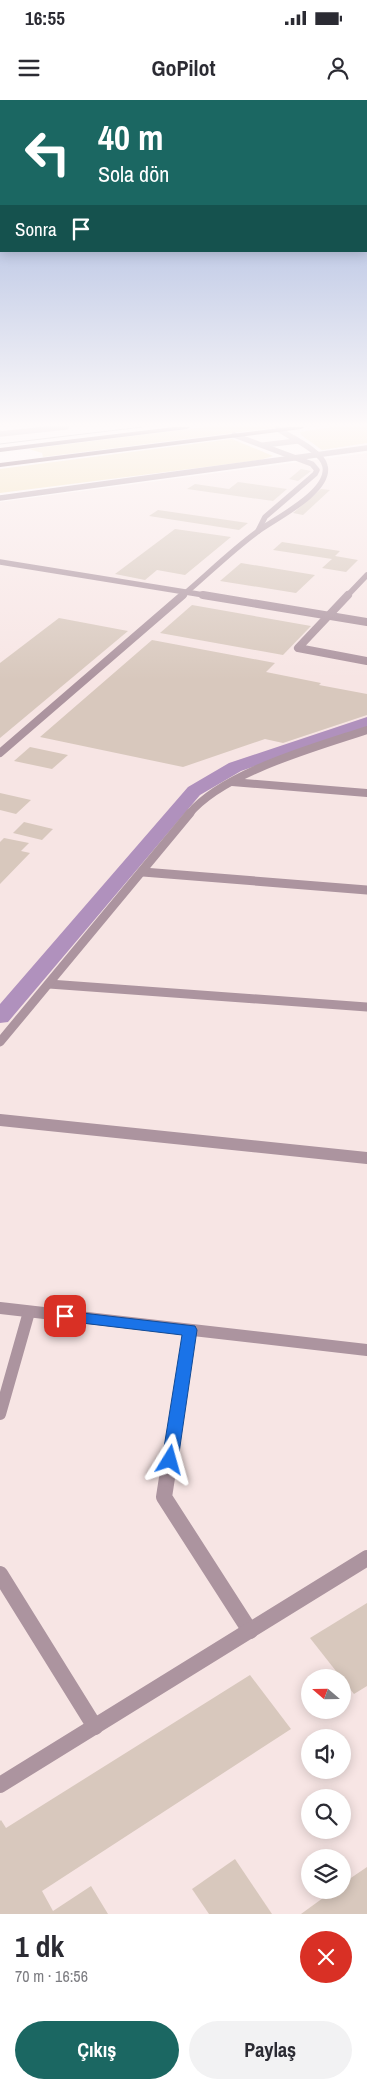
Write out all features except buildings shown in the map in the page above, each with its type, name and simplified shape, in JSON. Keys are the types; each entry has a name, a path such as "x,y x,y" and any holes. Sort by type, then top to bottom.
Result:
{"street":[{"path":"258,531 264,517 270,512"},
{"path":"0,753 258,531 281,519 290,512"},
{"path":"0,562 367,622"},
{"path":"367,574 298,648 367,660"},
{"path":"0,1042 196,806 231,782 282,759 367,730"},
{"path":"231,782 367,793"},
{"path":"143,872 367,890"},
{"path":"49,984 367,1006"},
{"path":"0,1120 367,1158"},
{"path":"0,1308 367,1350"},
{"path":"0,1414 29,1312"},
{"path":"190,1330 164,1497 250,1631"},
{"path":"0,1785 367,1558"},
{"path":"0,1574 95,1727"}],"shaded area":[{"path":"0,512 367,512 367,1914 0,1914"}],"waterway":[{"path":"0,1017 194,791 235,767 367,722"}],"route":[{"path":"65,1316 190,1330 170,1460"}]}
